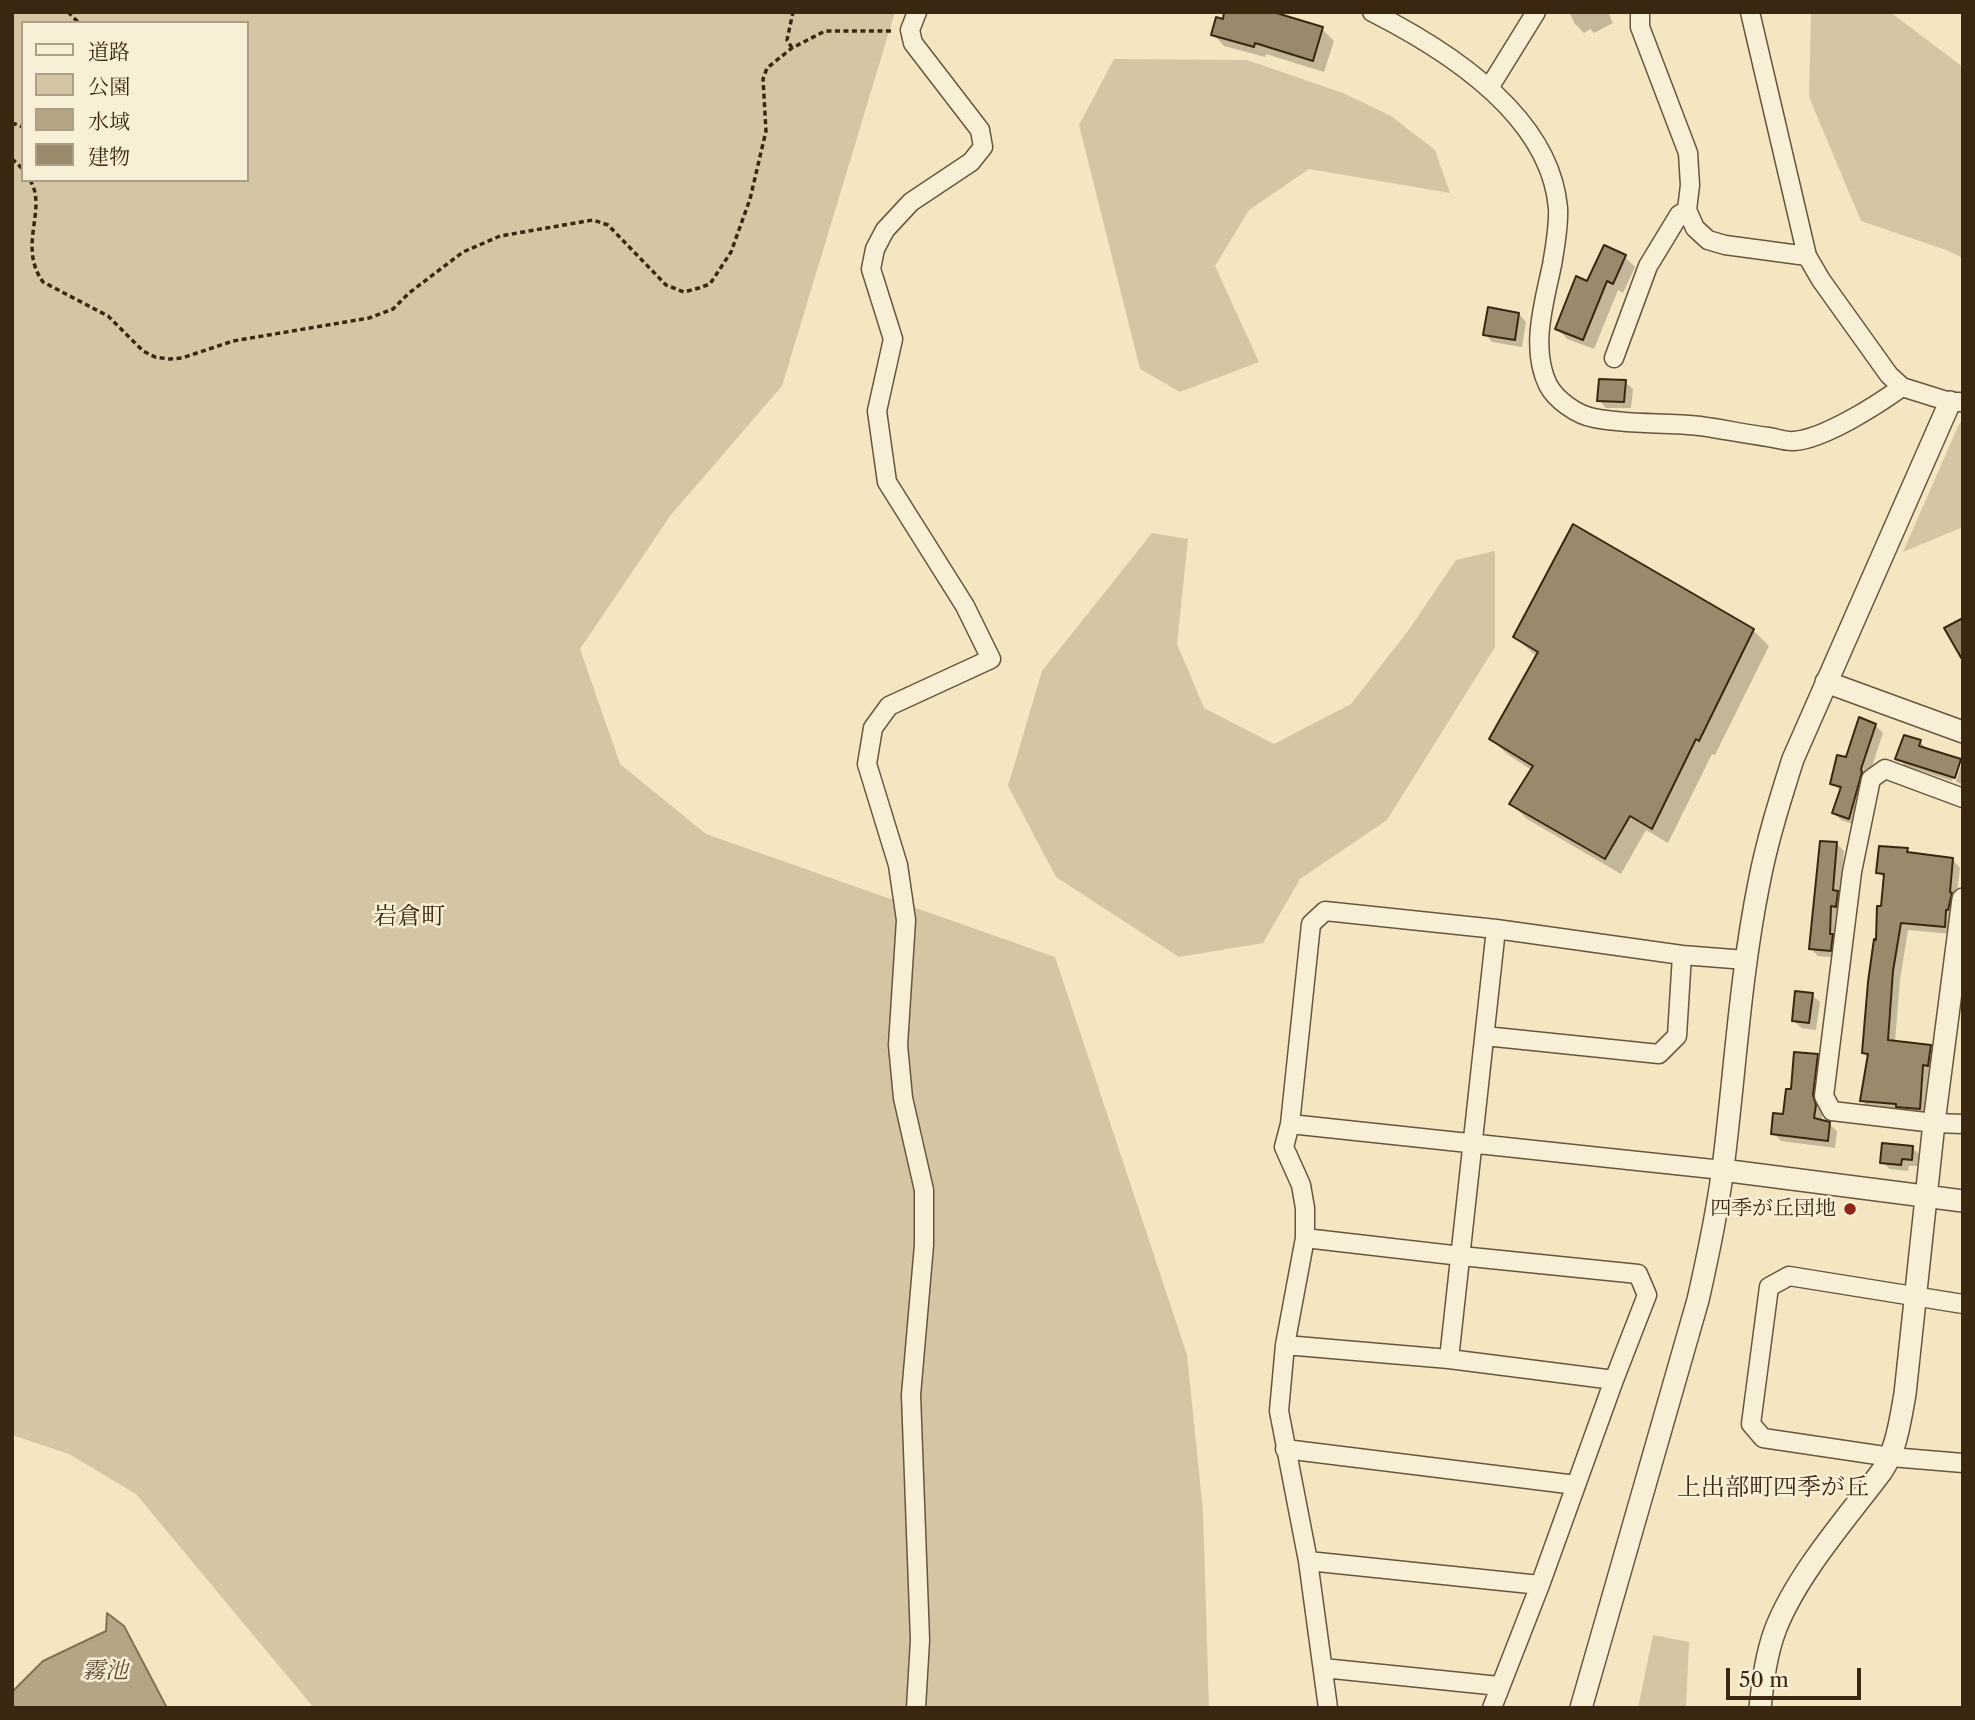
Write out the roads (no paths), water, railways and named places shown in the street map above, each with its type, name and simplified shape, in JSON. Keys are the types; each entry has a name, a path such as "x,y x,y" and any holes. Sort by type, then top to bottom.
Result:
{"street":[{"path":"916,1708 920,1640 911,1395 925,1245 924,1190 903,1098 898,1045 906,920 898,865 867,764 873,728 889,706 991,659 965,606 887,482 877,411 893,339 872,269 874,249 885,230 911,202 971,162 983,147 981,130 913,43 910,30 917,12"},
{"path":"1372,12 1413,33 1489,88 1520,120 1537,147 1553,180 1558,209 1555,248 1539,328 1541,362 1549,386 1571,410 1592,418 1699,426 1793,441 1818,435 1875,405 1902,387"},
{"path":"1489,88 1536,12"},
{"path":"1640,12 1640,27 1688,153 1690,185 1687,210 1695,228 1708,240 1725,245 1807,256"},
{"path":"1581,1708 1698,1300 1711,1242 1746,960 1773,820 1793,759 1826,682 1957,402 1902,387 1889,374 1821,280 1807,256 1750,12"},
{"path":"1614,358 1648,266 1679,215 1687,210"},
{"path":"1826,682 1963,732"},
{"path":"1963,798 1885,769 1871,779 1852,872 1824,1096 1832,1111 1963,1124"},
{"path":"1760,1708 1765,1666 1776,1629 1792,1595 1891,1457 1905,1394 1934,1123 1963,899"},
{"path":"1328,1708 1308,1561 1279,1411 1285,1345 1305,1238 1305,1208 1301,1185 1284,1147 1290,1124 1311,924 1325,911 1496,929 1682,955 1746,960"},
{"path":"1449,1359 1496,929"},
{"path":"1485,1036 1659,1054 1677,1036 1682,955"},
{"path":"1290,1124 1722,1170 1963,1201"},
{"path":"1305,1238 1638,1273 1647,1295 1492,1708"},
{"path":"1963,1304 1789,1276 1769,1287 1751,1424 1763,1438 1891,1457 1963,1464"},
{"path":"1285,1345 1449,1359 1614,1380"},
{"path":"1285,1449 1576,1485"},
{"path":"1308,1561 1540,1585"},
{"path":"1323,1668 1499,1686"}],"water":[{"name":"霧池","path":"107,1613 124,1626 167,1708 12,1708 12,1692 43,1661 106,1631"}],"place":[{"name":"四季が丘団地","path":"1850,1209"}],"district":[{"name":"岩倉町","path":"409,917"},
{"name":"上出部町四季が丘","path":"1773,1488"}]}
